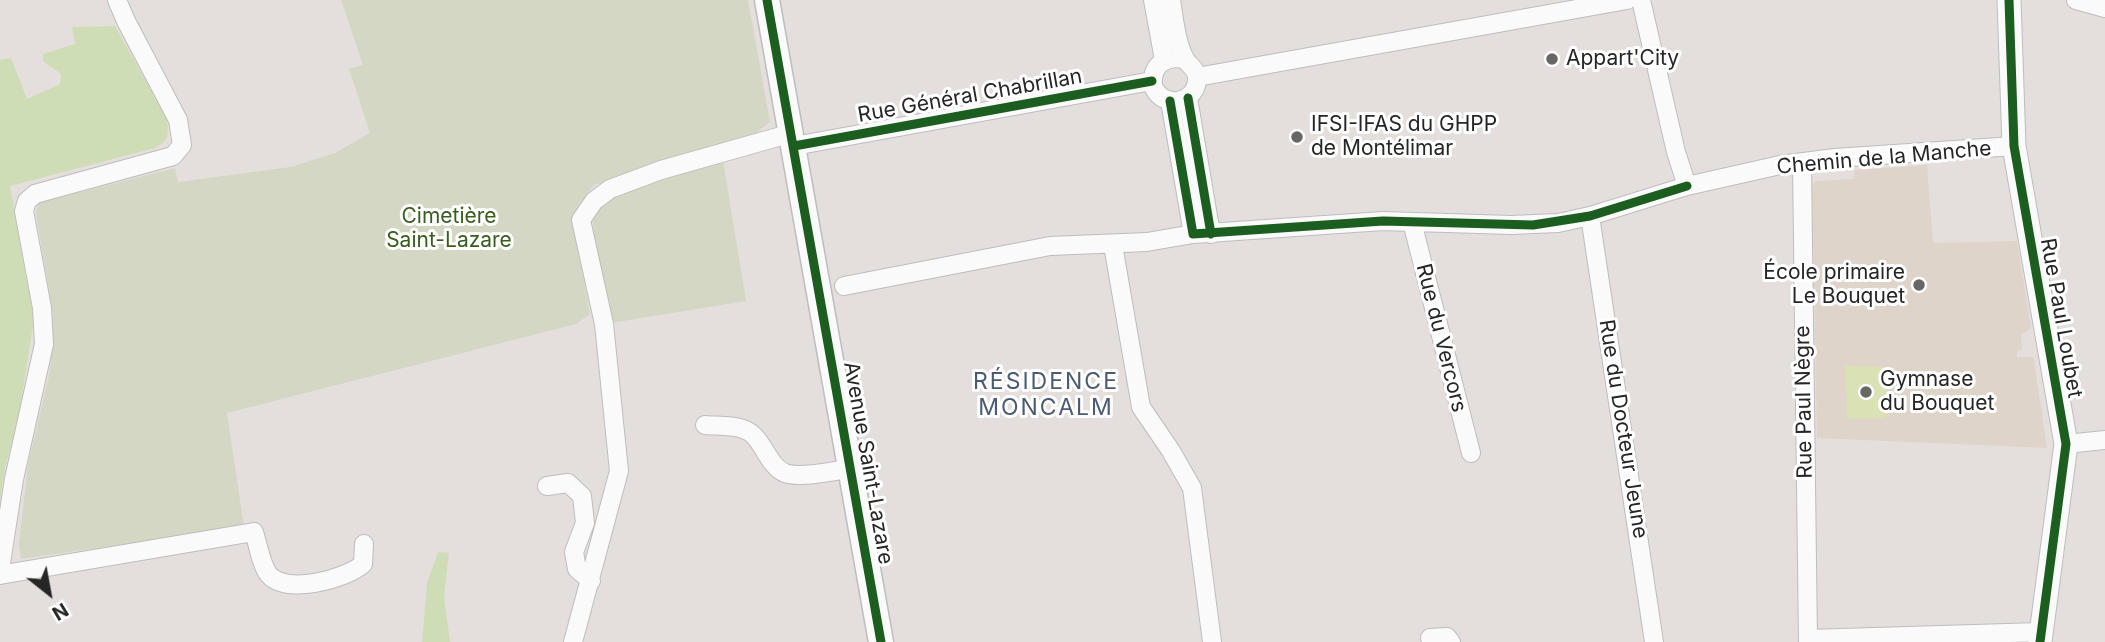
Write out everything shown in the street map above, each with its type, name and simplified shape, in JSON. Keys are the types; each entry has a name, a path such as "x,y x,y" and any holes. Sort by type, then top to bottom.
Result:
{"main road":[{"name":"Avenue Saint-Lazare","path":"767,0 793,139 832,288 851,468 881,642"}],"street":[{"path":"0,569 14,480 44,344 42,308 24,211 27,201 35,194 173,156 182,145 178,120 117,0"},
{"path":"1153,0 1164,60"},
{"path":"1171,0 1186,60 1195,70 1197,77 1195,89 1179,99 1156,93 1152,81 1155,69 1164,60 1186,60"},
{"path":"1197,77 1627,0"},
{"path":"1641,0 1676,152 1687,186"},
{"name":"Rue Paul Loubet","path":"2010,0 2014,146 2066,444 2040,637"},
{"path":"2077,0 2105,8"},
{"name":"Rue Général Chabrillan","path":"591,581 619,471 604,324 581,219 594,201 610,189 661,170 793,139 1152,81"},
{"path":"1179,99 1202,234"},
{"name":"Chemin de la Manche","path":"832,288 1050,246 1113,244 1202,234 1382,221 1533,225 1590,216 1687,186 1802,162 2014,146"},
{"name":"Rue Paul Nègre","path":"1802,162 1808,641"},
{"name":"Rue du Docteur Jeune","path":"1590,216 1654,642"},
{"name":"Rue du Vercors","path":"1412,222 1471,453"},
{"path":"1113,244 1141,407 1192,488 1212,642"},
{"path":"705,425 744,429 752,434 775,465 784,472 799,474 851,468"},
{"path":"2066,444 2105,440"},
{"path":"547,486 568,483 582,496 584,523 574,552 577,569 591,581 573,642"},
{"path":"0,575 254,532 268,573 281,584 302,585 353,573 363,564 364,544"},
{"path":"1430,638 1447,637 1451,642"},
{"path":"1808,641 2040,637"}],"shaded area":[{"name":"École primaire Le Bouquet","path":"1927,165 1933,243 2017,241 2031,328 2021,335 2022,350 2017,351 2017,357 2032,357 2034,360 2047,448 1817,438 1812,184 1816,181 1854,179 1855,170"}],"green space":[{"name":"Cimetière Saint-Lazare","path":"341,0 748,0 770,122 756,133 594,185 577,207 573,223 590,314 576,324 227,413 244,527 21,559 19,544 28,465 50,371 53,314 36,214 38,203 175,168 178,182 291,167 335,153 370,133 349,69 363,65"},
{"path":"115,26 167,119 167,136 163,143 155,148 10,186 34,319 18,421 5,468 0,501 0,60 11,58 27,99 60,84 61,74 43,61 43,54 75,44 72,27"},
{"path":"723,160 746,301 611,323 593,228 593,213 617,193"},
{"name":"Gymnase du Bouquet","path":"1845,366 1887,367 1886,418 1847,419"},
{"path":"438,552 449,553 444,597 450,642 422,642 427,583"}],"cycle path":[{"path":"767,0 881,642"},
{"path":"2009,0 2014,146 2066,444 2040,642"},
{"path":"794,146 1152,81"},
{"path":"1188,98 1211,234"},
{"path":"1170,101 1193,234 1383,221 1533,225 1590,216 1687,186"}],"place":[{"name":"Appart'City","path":"1552,59"},
{"name":"IFSI-IFAS du GHPP de Montélimar","path":"1297,137"},
{"name":"École primaire Le Bouquet","path":"1919,285"},
{"name":"Gymnase du Bouquet","path":"1866,392"}],"district":[{"name":"RÉSIDENCE MONCALM","path":"1046,395"}]}
